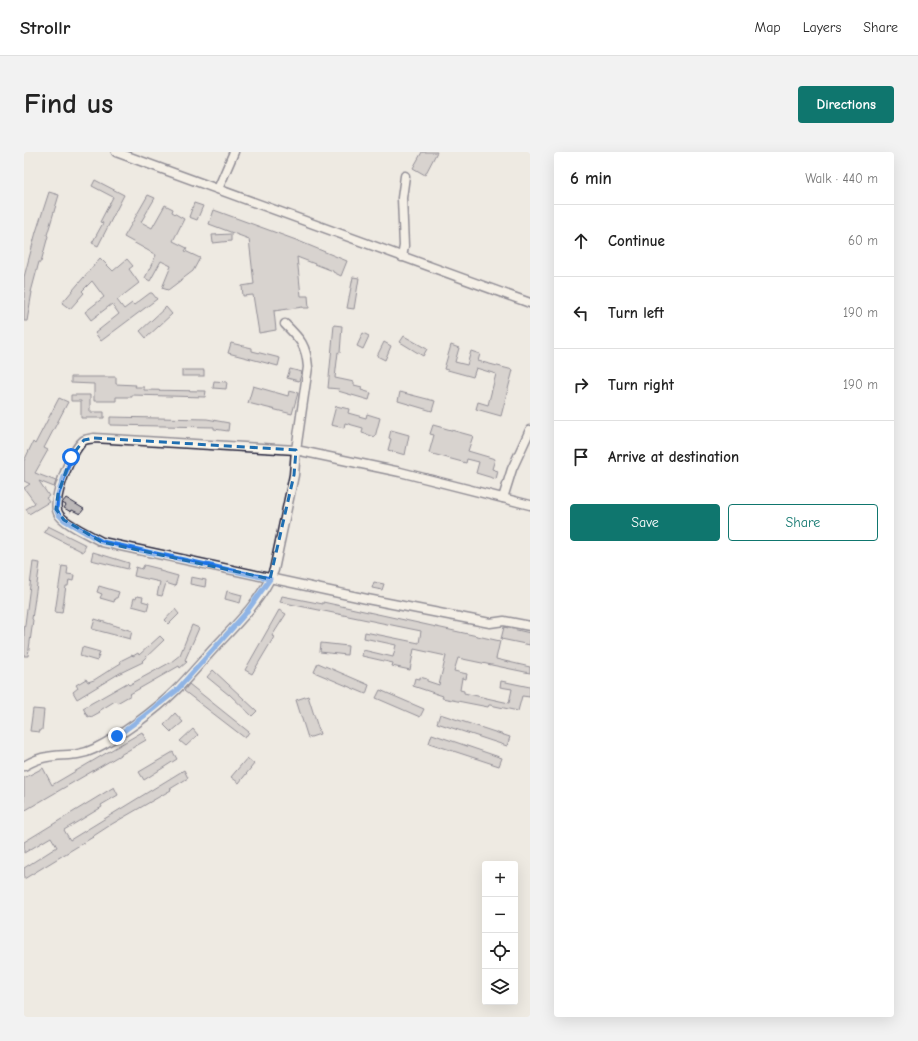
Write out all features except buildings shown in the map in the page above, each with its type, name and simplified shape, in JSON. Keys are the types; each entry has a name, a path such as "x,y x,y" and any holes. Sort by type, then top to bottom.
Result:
{"street":[{"path":"116,152 127,154 218,189 530,303"},
{"path":"218,189 234,152"},
{"path":"402,256 404,246 402,198 405,176"},
{"path":"24,766 47,757 78,754 94,750 117,736 144,716 176,691 245,614 270,579 274,570 294,475 296,450 308,367 307,356 301,340 285,324"},
{"path":"503,498 512,469 530,430"},
{"path":"530,505 393,470 296,450 94,438 84,440 71,457 58,494 56,509 58,514 64,520 102,542 270,579 490,623 504,621 530,626"}],"highlighted area":[{"path":"94,438 296,450 294,475 270,579 102,542 64,520 56,509 58,494 71,457 84,440"}],"route":[{"path":"71,457 58,494 56,509 58,514 64,520 102,542 270,579 245,614 176,691 117,736"}]}
